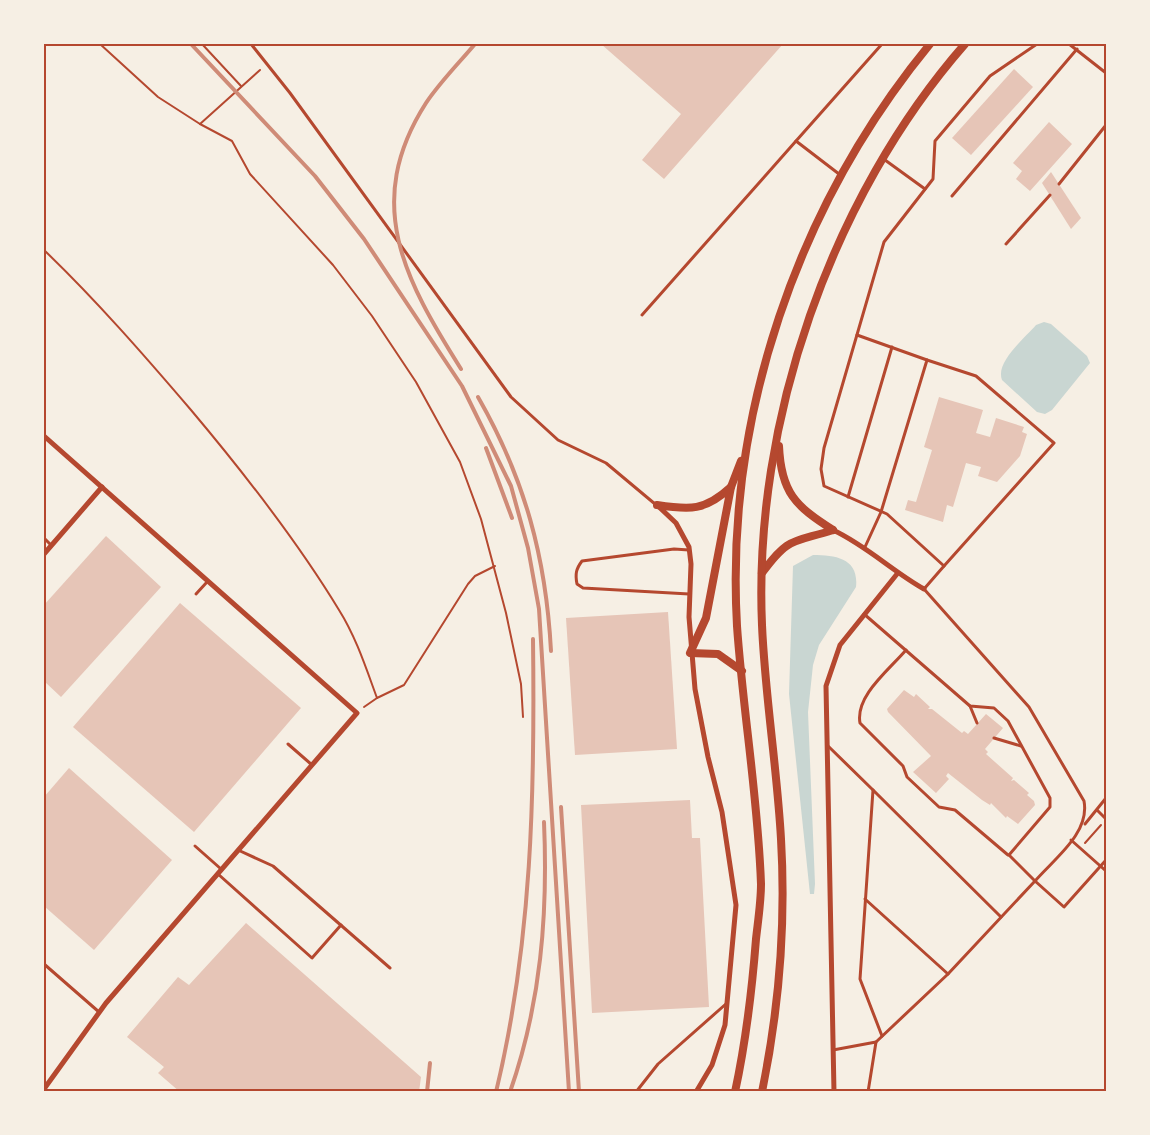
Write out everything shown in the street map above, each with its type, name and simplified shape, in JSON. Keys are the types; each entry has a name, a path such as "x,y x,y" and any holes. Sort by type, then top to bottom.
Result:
{"main road":[{"path":"735,1092 753,978 761,888 736,573 745,451 759,385 793,277 815,224 880,110 930,44"},
{"path":"762,1092 779,982 783,886 777,789 764,665 762,573 767,485 791,377 823,282 839,244 883,159 910,116 964,44"},
{"path":"778,433 781,471 788,490 802,508 833,530"},
{"path":"742,671 718,654 690,653 706,618 731,487 745,451"},
{"path":"657,505 681,509 704,506 716,501 731,487"},
{"path":"762,573 778,551 789,542 833,530"}],"street":[{"path":"44,436 357,713 99,1012 44,1089"},
{"path":"44,554 102,487"},
{"path":"657,505 676,522 689,550 690,653 702,733 722,812 733,883 735,927 729,1001 721,1043 712,1065 696,1092"},
{"path":"833,530 865,547 897,574 924,590"},
{"path":"834,1092 826,686 840,645 897,574"}],"lane":[{"path":"251,44 511,397 558,440 606,463 657,505"},
{"path":"642,315 882,44"},
{"path":"944,566 881,512 824,486 821,469 884,242 933,179 935,141 990,76 1037,44"},
{"path":"1069,44 1107,73"},
{"path":"952,196 1077,49"},
{"path":"1059,184 1107,125"},
{"path":"796,141 841,176"},
{"path":"883,159 925,189"},
{"path":"1006,244 1050,195"},
{"path":"857,335 976,376 1054,443 924,590 1029,707 1084,801 1086,813 1083,827"},
{"path":"848,497 892,347"},
{"path":"865,547 881,512 927,360"},
{"path":"44,538 51,545"},
{"path":"689,550 674,549 582,561 575,576 577,584 583,588 689,594"},
{"path":"196,594 208,581"},
{"path":"864,614 970,706 977,723"},
{"path":"906,650 862,701 858,714 860,723 903,766 907,777 939,807 955,810 1009,855 1064,907 1107,860"},
{"path":"970,706 994,708 1008,721 1050,798 1050,807 1009,855"},
{"path":"994,738 1022,746"},
{"path":"288,744 312,765"},
{"path":"827,745 1001,917"},
{"path":"873,790 860,979 882,1036"},
{"path":"834,1050 876,1042 948,974 1035,881 1107,798"},
{"path":"1096,810 1106,819"},
{"path":"1071,840 1107,871"},
{"path":"195,846 312,958 341,925"},
{"path":"238,850 273,866 390,968"},
{"path":"864,898 948,974"},
{"path":"44,964 99,1012"},
{"path":"636,1092 658,1064 729,1001"},
{"path":"868,1092 876,1042"}],"path":[{"path":"100,44 158,97 232,141 250,174 333,265 372,316 416,382 460,462 495,566 521,684 523,717"},
{"path":"202,44 241,87"},
{"path":"200,124 267,63"},
{"path":"44,250 81,286 151,364 248,478 340,612 360,653 377,698"},
{"path":"357,713 377,698 404,686 468,584 475,576 495,566"},
{"path":"1081,848 1106,819"}],"shaded area":[{"path":"1044,322 1051,324 1087,356 1090,363 1052,410 1045,414 1037,412 1002,380 1001,373 1012,351 1036,325"},
{"path":"813,555 845,560 854,570 856,587 819,645 813,665 808,712 815,884 814,894 810,894 789,694 793,566"}],"building":[{"path":"601,44 783,44 664,179 642,160 681,114"},
{"path":"1014,69 1033,87 971,155 952,138"},
{"path":"1049,122 1072,144 1030,191 1016,179 1022,171 1013,163"},
{"path":"1051,172 1081,218 1071,229 1042,183"},
{"path":"939,397 983,410 976,433 990,437 996,418 1024,427 1022,432 1027,434 1020,456 997,482 978,476 981,467 966,463 953,507 947,505 943,522 905,510 908,500 916,502 932,450 924,447"},
{"path":"106,536 161,587 61,697 44,681 44,605"},
{"path":"180,603 301,708 194,832 73,727"},
{"path":"668,612 677,749 575,755 566,618"},
{"path":"904,690 914,697 916,694 930,707 928,709 932,709 962,733 964,731 968,734 986,714 1003,728 985,749 988,752 986,754 1013,778 1011,781 1014,780 1029,793 1027,795 1034,801 1035,805 1018,824 1007,816 1006,818 991,803 990,805 982,800 948,773 946,776 949,779 936,793 913,772 931,756 888,712 887,709"},
{"path":"69,768 172,860 94,950 44,906 44,797"},
{"path":"690,800 692,838 700,838 709,1007 592,1013 581,805"},
{"path":"246,923 421,1077 419,1092 180,1092 158,1073 164,1067 127,1037 178,977 189,985"}],"railway":[{"path":"191,44 315,176 364,239 462,386 511,486 528,548 539,609 569,1092"},
{"path":"461,369 423,304 408,272 398,240 394,208 397,174 407,139 431,95 475,44"},
{"path":"478,397 509,458 530,520 544,584 551,651"},
{"path":"486,448 512,518"},
{"path":"496,1092 517,980 529,867 532,810 533,639"},
{"path":"561,807 579,1092"},
{"path":"510,1092 529,1025 540,958 545,891 544,822"},
{"path":"427,1092 430,1063"}]}
